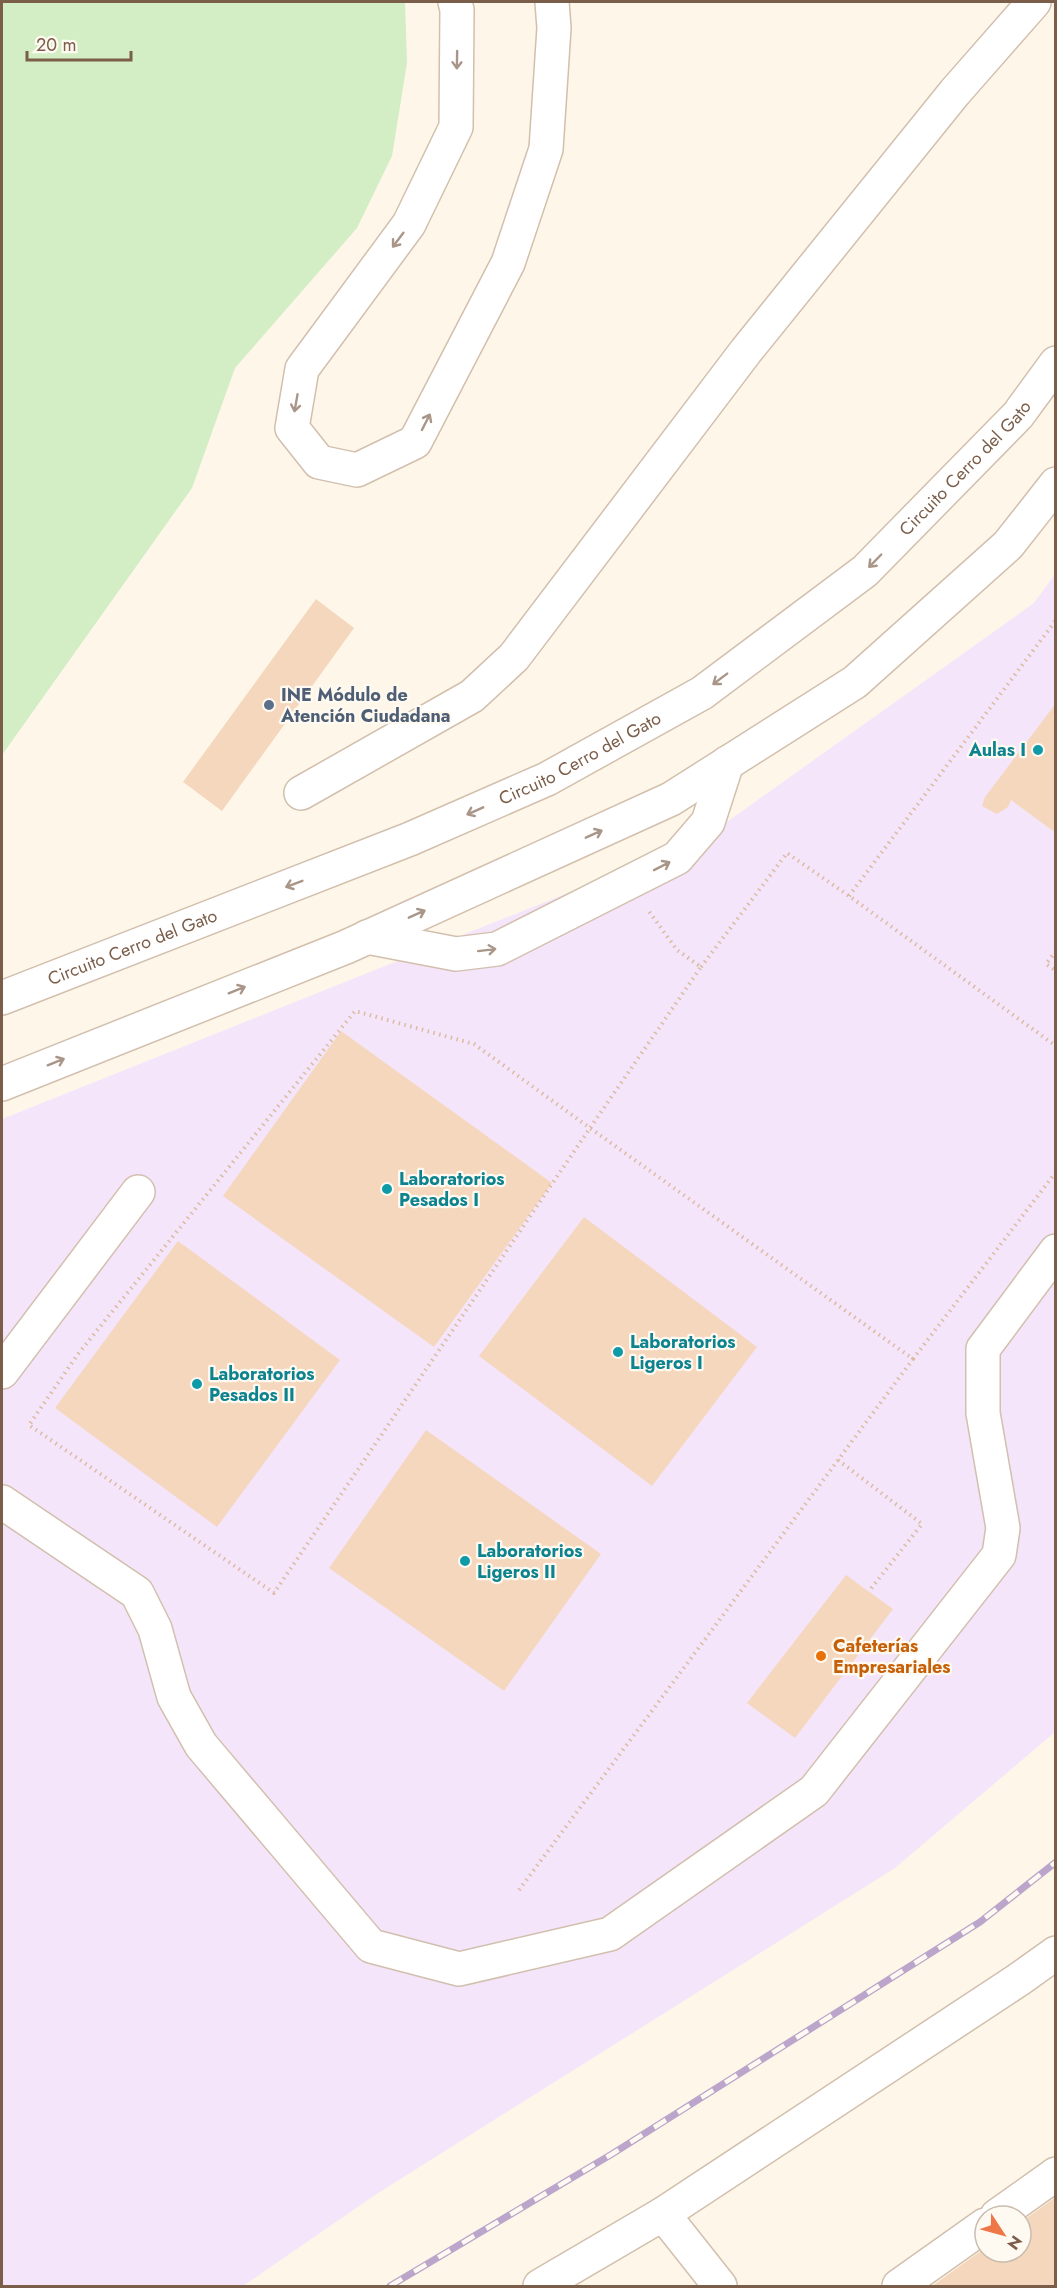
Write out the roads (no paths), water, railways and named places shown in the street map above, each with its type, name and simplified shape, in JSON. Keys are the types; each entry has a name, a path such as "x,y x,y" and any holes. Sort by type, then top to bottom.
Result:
{"street":[{"path":"455,2 457,9 456,128 410,224 303,369 292,428 320,462 357,470 415,442 508,263 546,149 554,28 552,2"},
{"path":"301,793 472,696 514,657 746,351 955,92 1034,2"},
{"name":"Circuito Cerro del Gato","path":"2,998 410,839 547,779 702,693 865,571 1018,416 1056,363"},
{"path":"2,1084 367,937 671,799 855,681 1008,545 1056,484"},
{"path":"367,937 456,954 497,949 677,858 708,822 727,763"},
{"path":"2,1372 138,1192"},
{"path":"3,1504 137,1593 155,1629 174,1697 201,1745 371,1946 459,1969 610,1934 814,1791 999,1555 1003,1528 983,1413 983,1349 1056,1251"},
{"path":"540,2286 663,2214 1056,1953"},
{"path":"1014,2204 1056,2174"},
{"path":"663,2214 720,2286"},
{"path":"899,2286 973,2234"}],"railway":[{"path":"390,2286 612,2154 980,1922 1056,1862"}],"place":[{"name":"INE Módulo de Atención Ciudadana","path":"269,705"},
{"name":"Aulas I","path":"1038,750"},
{"name":"Laboratorios Pesados I","path":"387,1189"},
{"name":"Laboratorios Ligeros I","path":"618,1352"},
{"name":"Laboratorios Pesados II","path":"197,1384"},
{"name":"Laboratorios Ligeros II","path":"465,1561"},
{"name":"Cafeterías Empresariales","path":"821,1656"}]}
